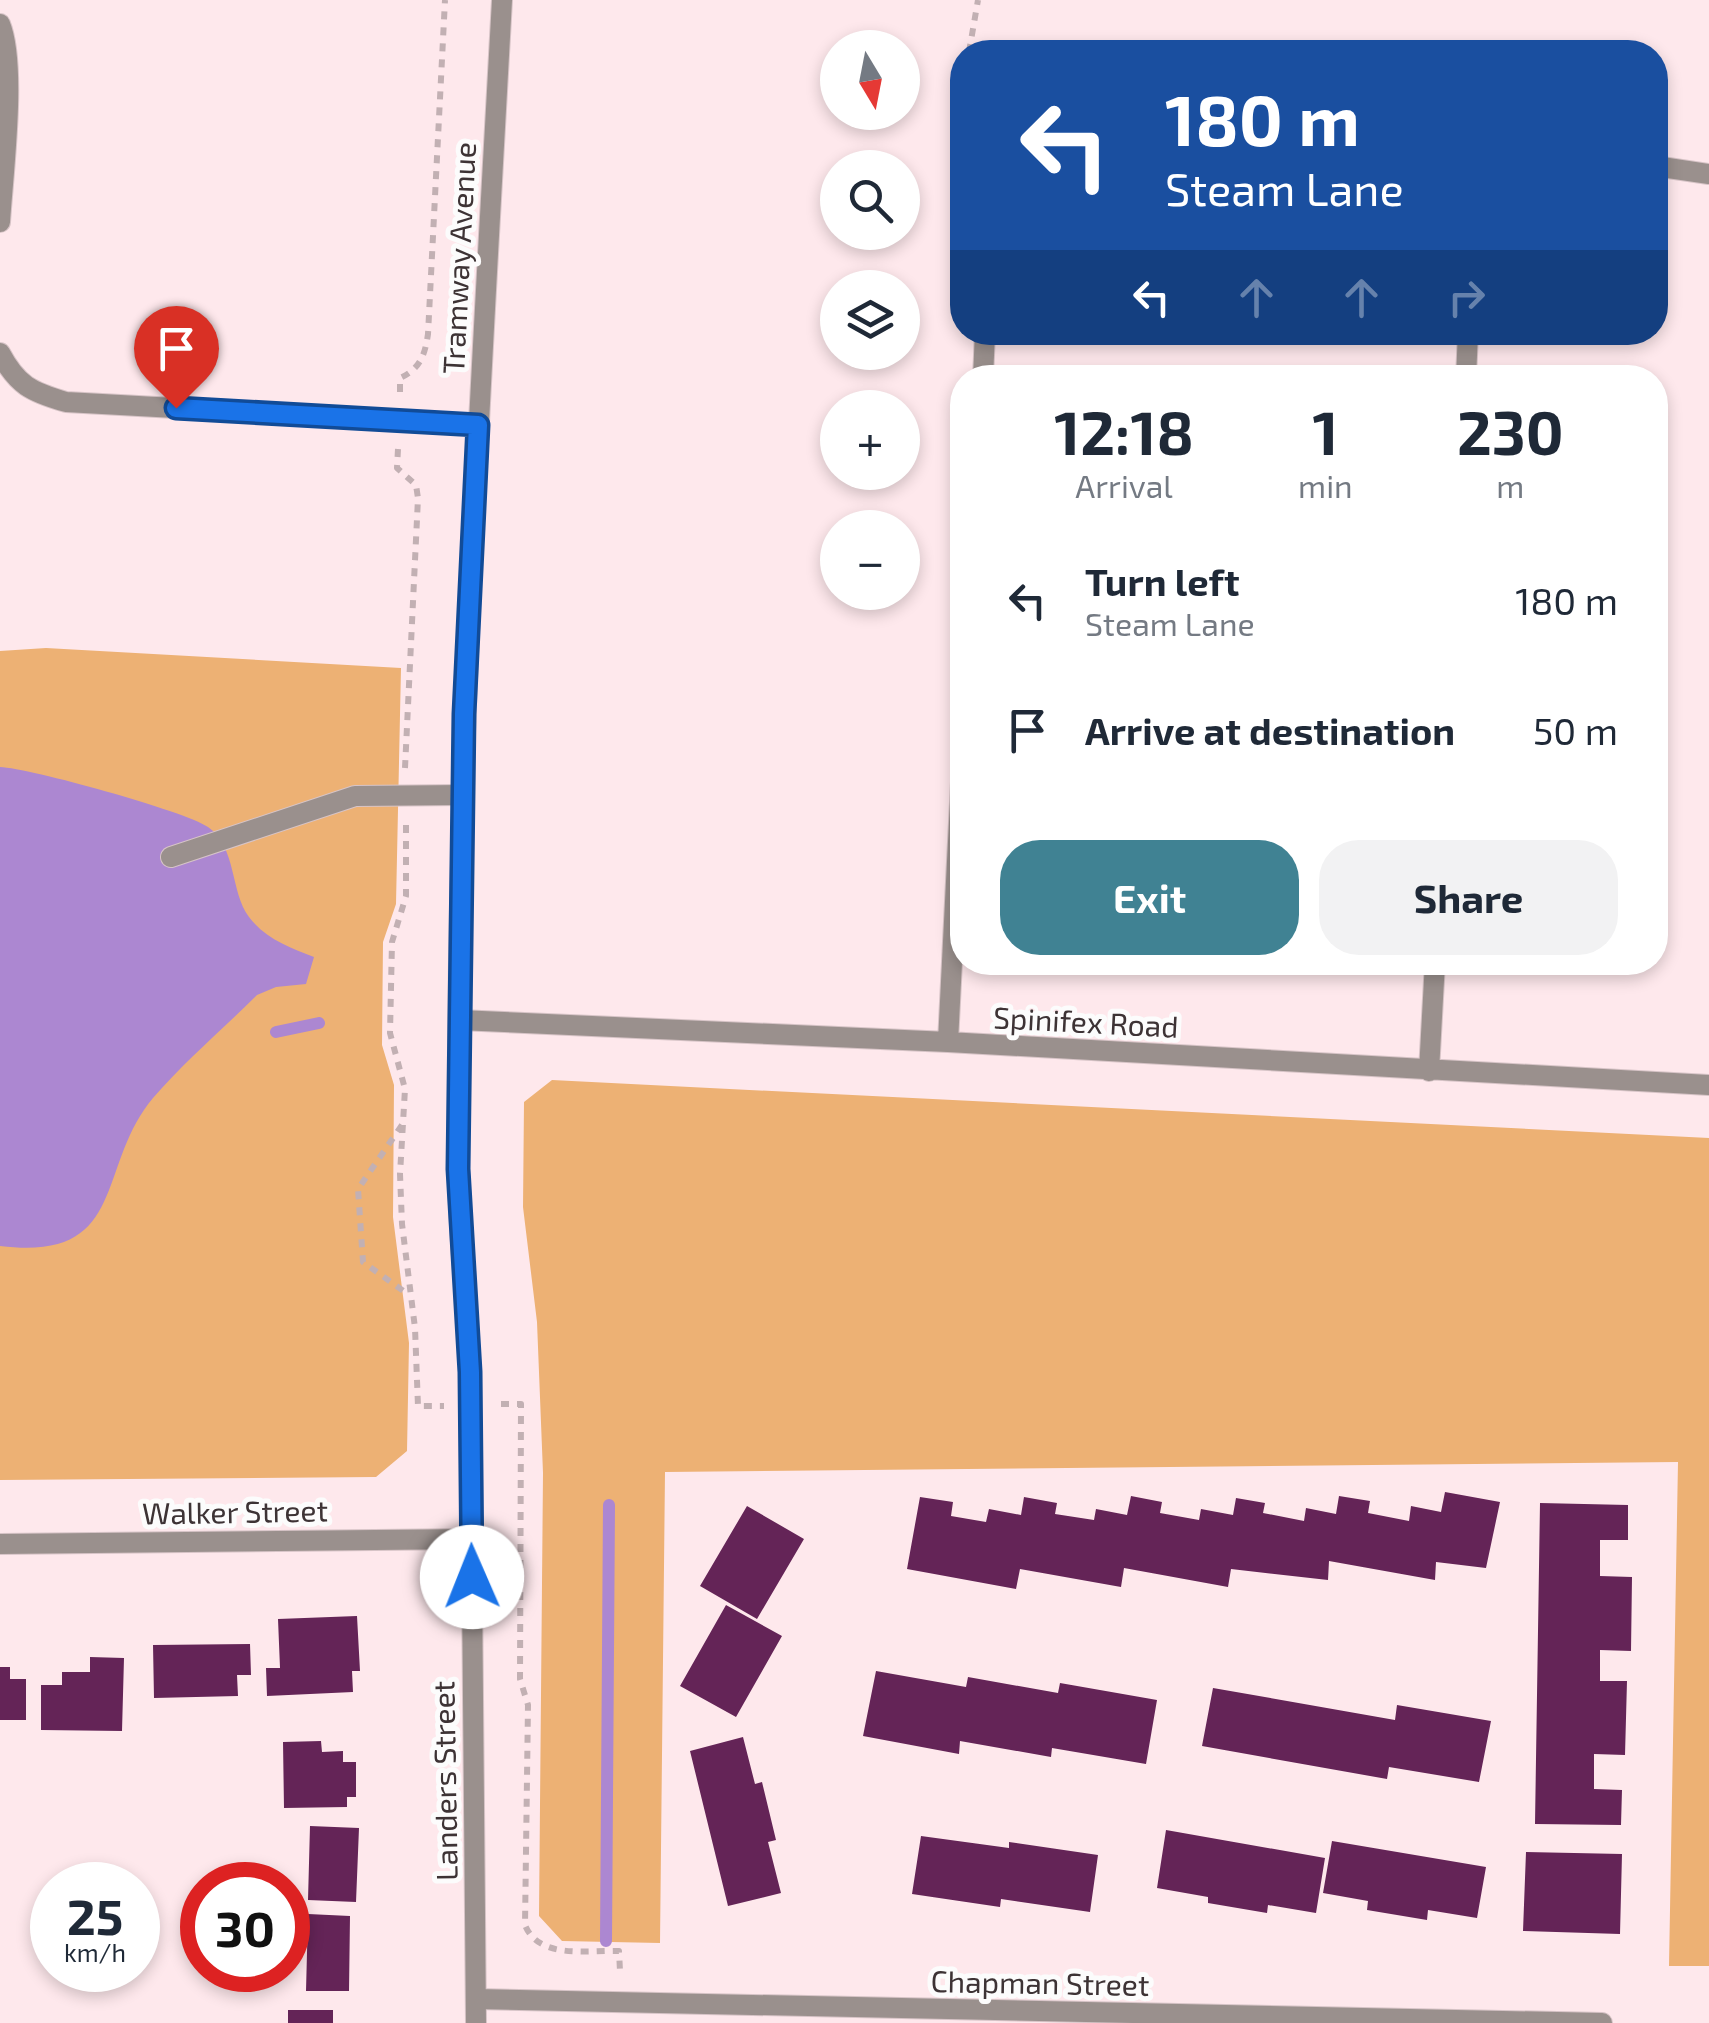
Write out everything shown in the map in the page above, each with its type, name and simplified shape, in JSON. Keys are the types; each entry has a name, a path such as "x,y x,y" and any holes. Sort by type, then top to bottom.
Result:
{"street":[{"name":"Tramway Avenue","path":"471,1539 470,1372 458,1169 462,795 502,0"},
{"path":"0,24 6,37 8,69 0,222"},
{"path":"1668,168 1709,174"},
{"path":"0,353 12,376 41,395 66,402 478,425"},
{"path":"172,856 355,796 462,795"},
{"path":"948,1042 951,975"},
{"path":"1429,1071 1434,975"},
{"name":"Spinifex Road","path":"459,1020 948,1042 1709,1085"},
{"name":"Walker Street","path":"0,1544 471,1539"},
{"name":"Landers Street","path":"471,1539 476,2023"},
{"name":"Chapman Street","path":"476,2000 1602,2023"}],"path":[{"path":"400,392 400,378 418,366 428,334 445,0"},
{"path":"971,40 978,0"},
{"path":"398,452 397,468 416,485 418,498 406,695 406,896 392,942 390,1034 405,1089 402,1224 418,1406 434,1406"},
{"path":"403,1124 358,1188 363,1262 410,1296"},
{"path":"510,1404 522,1404 520,1679 528,1705 526,1925 530,1936 551,1949 619,1951"}],"shaded area":[{"path":"46,648 401,668 396,904 383,942 382,1045 394,1085 393,1217 409,1343 407,1451 376,1477 0,1480 0,651"},
{"path":"0,767 106,791 208,827 224,846 249,917 270,937 314,957 306,984 276,987 257,995 165,1085 135,1125 103,1204 90,1224 70,1239 41,1247 0,1246"},
{"path":"552,1080 1709,1138 1709,1966 1669,1966 1678,1462 665,1472 660,1943 562,1941 539,1916 543,1473 537,1322 523,1207 524,1102"}],"building":[{"path":"1445,1492 1500,1502 1486,1568 1436,1562 1435,1580 1329,1561 1328,1580 1231,1569 1228,1587 1124,1568 1121,1587 1020,1569 1016,1589 907,1569 920,1497 953,1502 951,1516 986,1522 989,1509 1021,1515 1024,1497 1057,1503 1055,1514 1094,1520 1096,1509 1127,1515 1131,1496 1162,1502 1160,1513 1199,1520 1201,1509 1233,1515 1236,1498 1265,1503 1263,1513 1304,1521 1306,1508 1336,1514 1339,1496 1370,1501 1368,1513 1409,1521 1411,1506 1441,1512"},
{"path":"1540,1503 1628,1505 1628,1540 1600,1540 1600,1576 1632,1577 1631,1651 1600,1650 1600,1681 1627,1681 1625,1755 1594,1754 1594,1789 1622,1790 1621,1825 1535,1824"},
{"path":"747,1506 804,1539 757,1619 700,1586"},
{"path":"726,1605 782,1636 736,1717 680,1686"},
{"path":"357,1616 360,1671 352,1671 353,1692 267,1696 266,1668 280,1668 278,1619"},
{"path":"250,1644 251,1675 237,1675 238,1696 154,1698 153,1645"},
{"path":"90,1657 124,1658 122,1731 41,1730 41,1685 62,1685 62,1672 90,1672"},
{"path":"0,1667 10,1667 10,1679 26,1679 26,1720 0,1720"},
{"path":"876,1671 966,1687 968,1677 1058,1693 1060,1683 1157,1700 1146,1764 1052,1748 1051,1757 960,1741 959,1754 863,1736"},
{"path":"1213,1688 1395,1720 1397,1705 1491,1721 1479,1782 1389,1767 1387,1779 1202,1746"},
{"path":"743,1737 755,1784 762,1782 776,1840 768,1842 781,1893 728,1906 690,1751"},
{"path":"321,1741 322,1752 343,1751 343,1762 356,1762 356,1797 347,1797 347,1807 284,1808 283,1742"},
{"path":"310,1826 359,1828 356,1902 310,1900"},
{"path":"1166,1830 1325,1858 1316,1913 1268,1905 1267,1913 1208,1903 1208,1897 1157,1888"},
{"path":"921,1836 1009,1848 1009,1842 1098,1855 1090,1912 1001,1899 1000,1907 912,1894"},
{"path":"1332,1841 1486,1867 1477,1918 1428,1910 1427,1920 1367,1910 1368,1901 1323,1893"},
{"path":"1526,1852 1622,1854 1620,1934 1523,1931"},
{"path":"310,1914 350,1916 349,1991 310,1991"},
{"path":"288,2010 333,2010 333,2023 288,2023"}],"waterway":[{"path":"276,1032 319,1023"},
{"path":"606,1941 609,1505"}],"route":[{"path":"176,408 478,425 464,714 458,1169 460,1245 468,1310 472,1577"}]}
